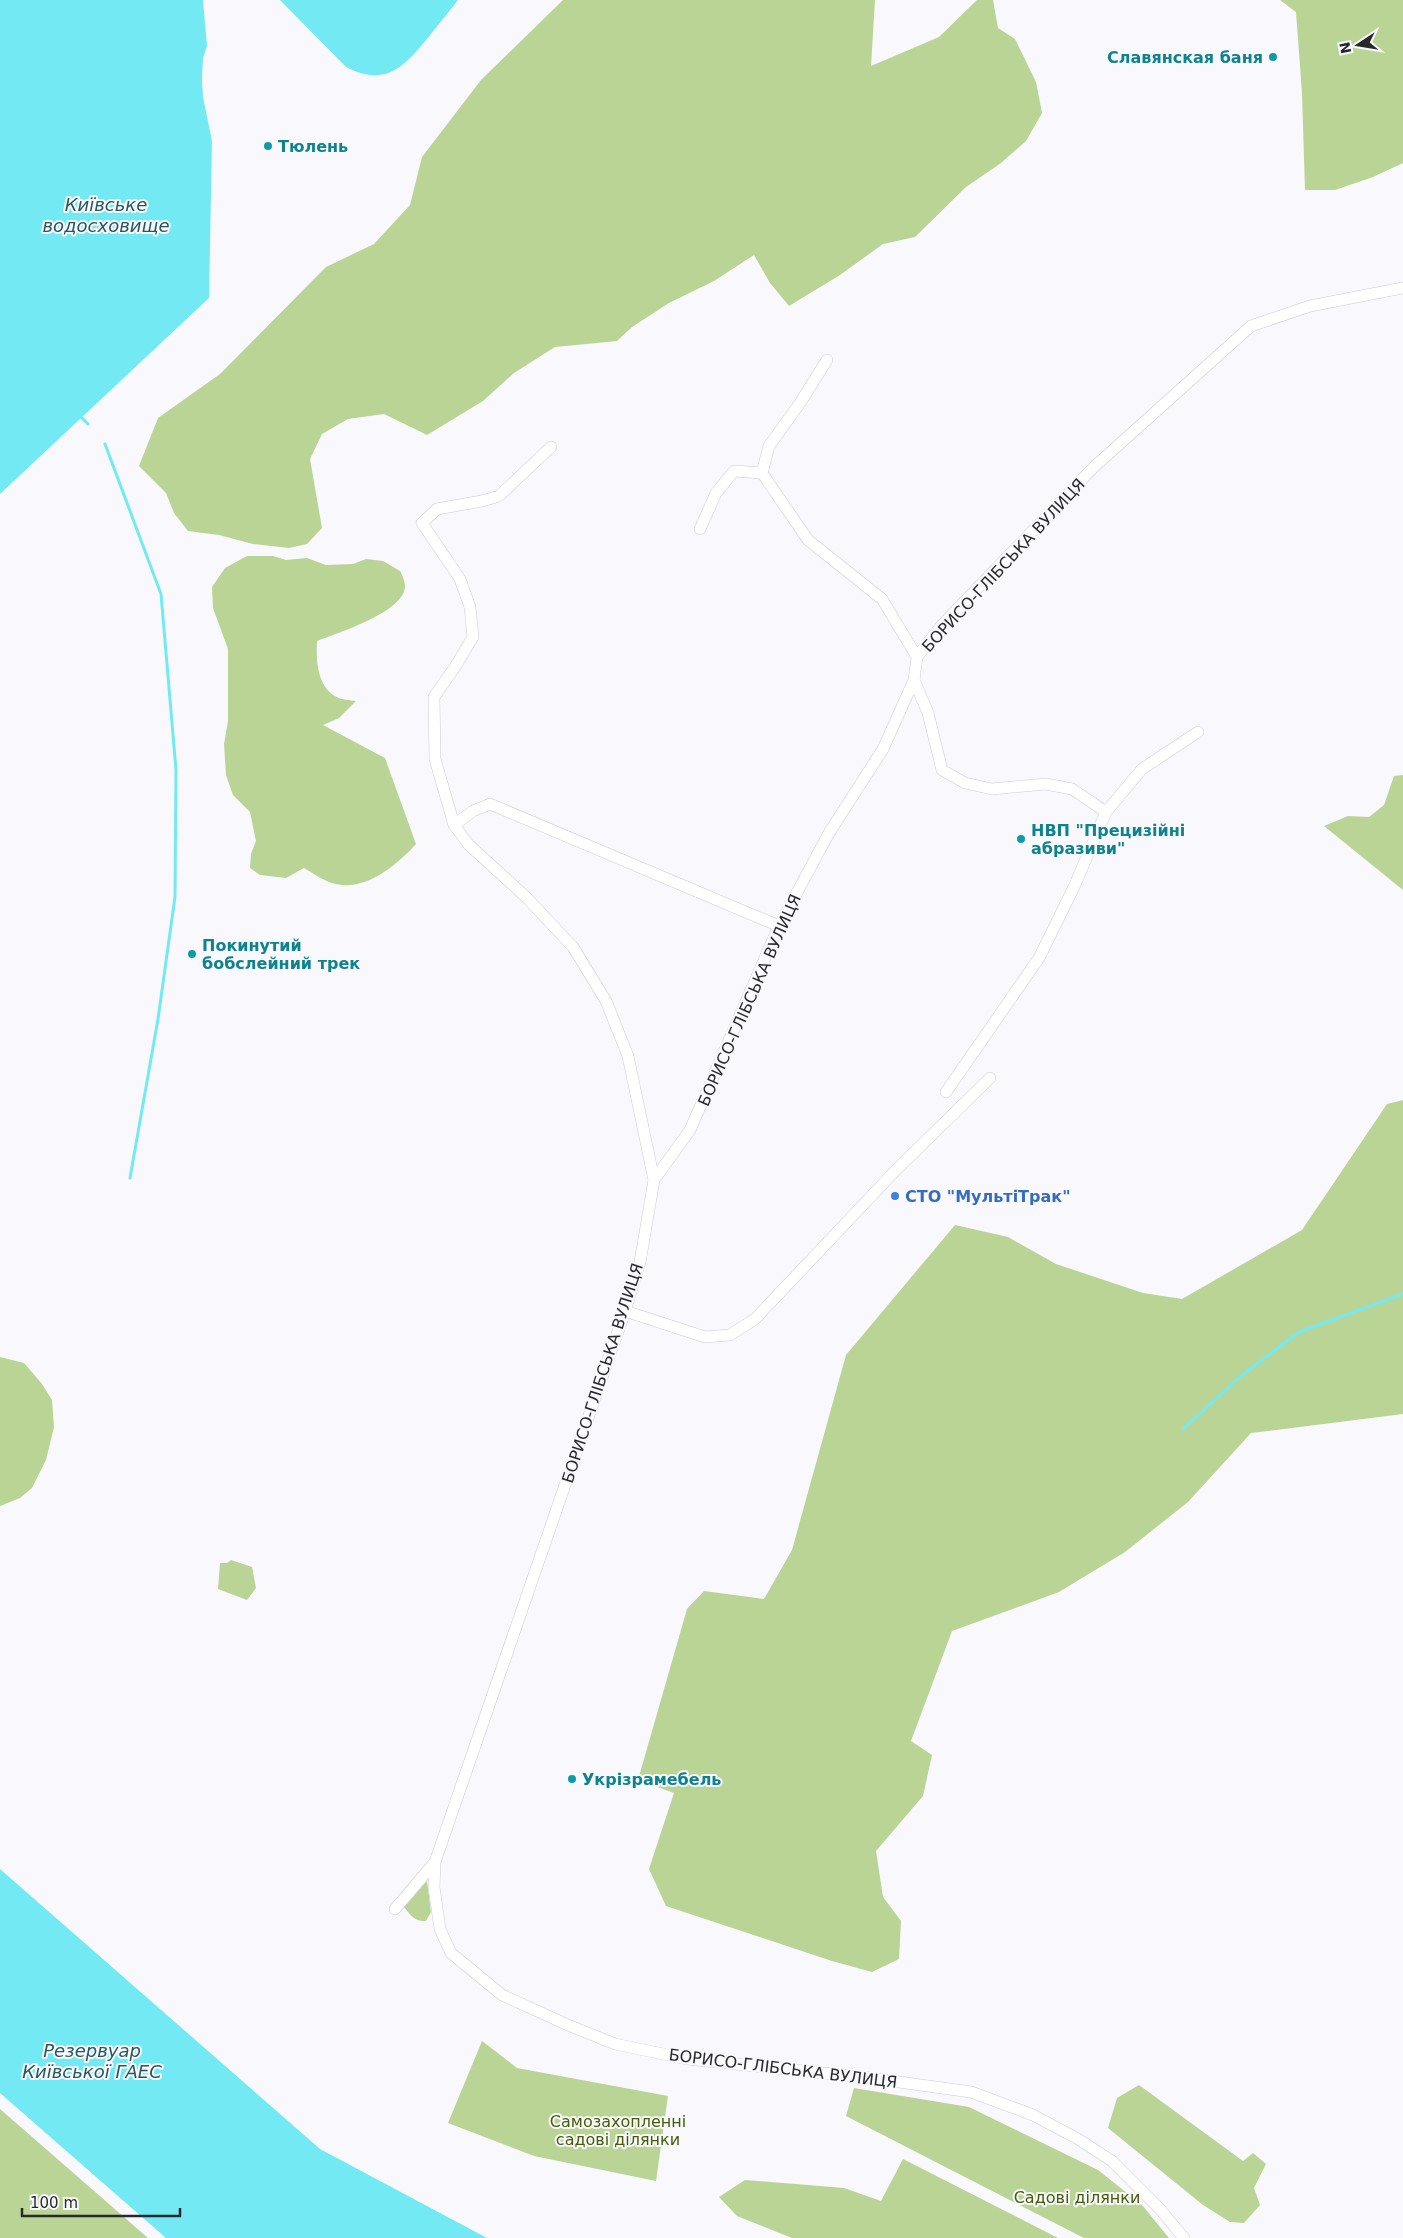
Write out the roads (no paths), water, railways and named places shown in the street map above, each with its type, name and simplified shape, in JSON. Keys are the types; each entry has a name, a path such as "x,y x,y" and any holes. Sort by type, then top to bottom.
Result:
{"street":[{"name":"БОРИСО-ГЛІБСЬКА ВУЛИЦЯ","path":"1184,2238 1159,2208 1112,2161 1078,2139 1033,2115 971,2092 863,2077 687,2059 616,2044 502,1996 451,1953 440,1929 434,1887 435,1862 625,1311 640,1262 654,1180 690,1130 779,926 829,833 883,749 914,680 917,657 942,625 1094,467 1251,326 1310,306 1403,288"},
{"path":"827,360 800,403 769,446 762,473 808,540 882,600 917,657"},
{"path":"551,447 499,496 482,502 437,509 422,523 460,580 470,607 472,637 456,667 434,697 435,760 454,825 469,845 526,897 573,947 606,1001 628,1056 654,1180"},
{"path":"700,529 716,493 734,471 762,473"},
{"path":"914,680 928,713 942,770 965,782 992,789 1046,784 1072,790 1106,812"},
{"path":"946,1092 1039,958 1074,887 1106,812 1142,769 1198,732"},
{"path":"454,825 473,811 490,804 779,926"},
{"path":"625,1311 705,1337 730,1335 755,1319 896,1170 990,1078"},
{"name":"БОРИСО-ГЛІБСЬКА ВУЛИЦЯ","path":"396,1909 435,1862"}],"water":[{"name":"Київське водосховище","path":"0,0 203,0 207,46 203,58 203,97 212,141 209,298 0,494"},
{"path":"280,0 458,0 427,39 401,66 382,75 372,75 360,73 346,67"},
{"name":"Резервуар Київської ГАЕС","path":"0,1869 320,2149 487,2238 166,2238 0,2093"}],"waterway":[{"path":"78,414 88,424"},
{"path":"105,444 161,594 176,770 175,897 158,1019 130,1178"},
{"path":"1183,1429 1241,1376 1299,1332 1403,1294"}],"place":[{"name":"Славянская баня","path":"1273,57"},
{"name":"Тюлень","path":"268,146"},
{"name":"НВП \"Прецизійні абразиви\"","path":"1021,839"},
{"name":"Покинутий бобслейний трек","path":"192,954"},
{"name":"СТО \"МультіТрак\"","path":"895,1196"},
{"name":"Укрізрамебель","path":"572,1779"}],"park label":[{"name":"Самозахопленні садові ділянки","path":"618,2130"},
{"name":"Садові ділянки","path":"1077,2197"}]}
